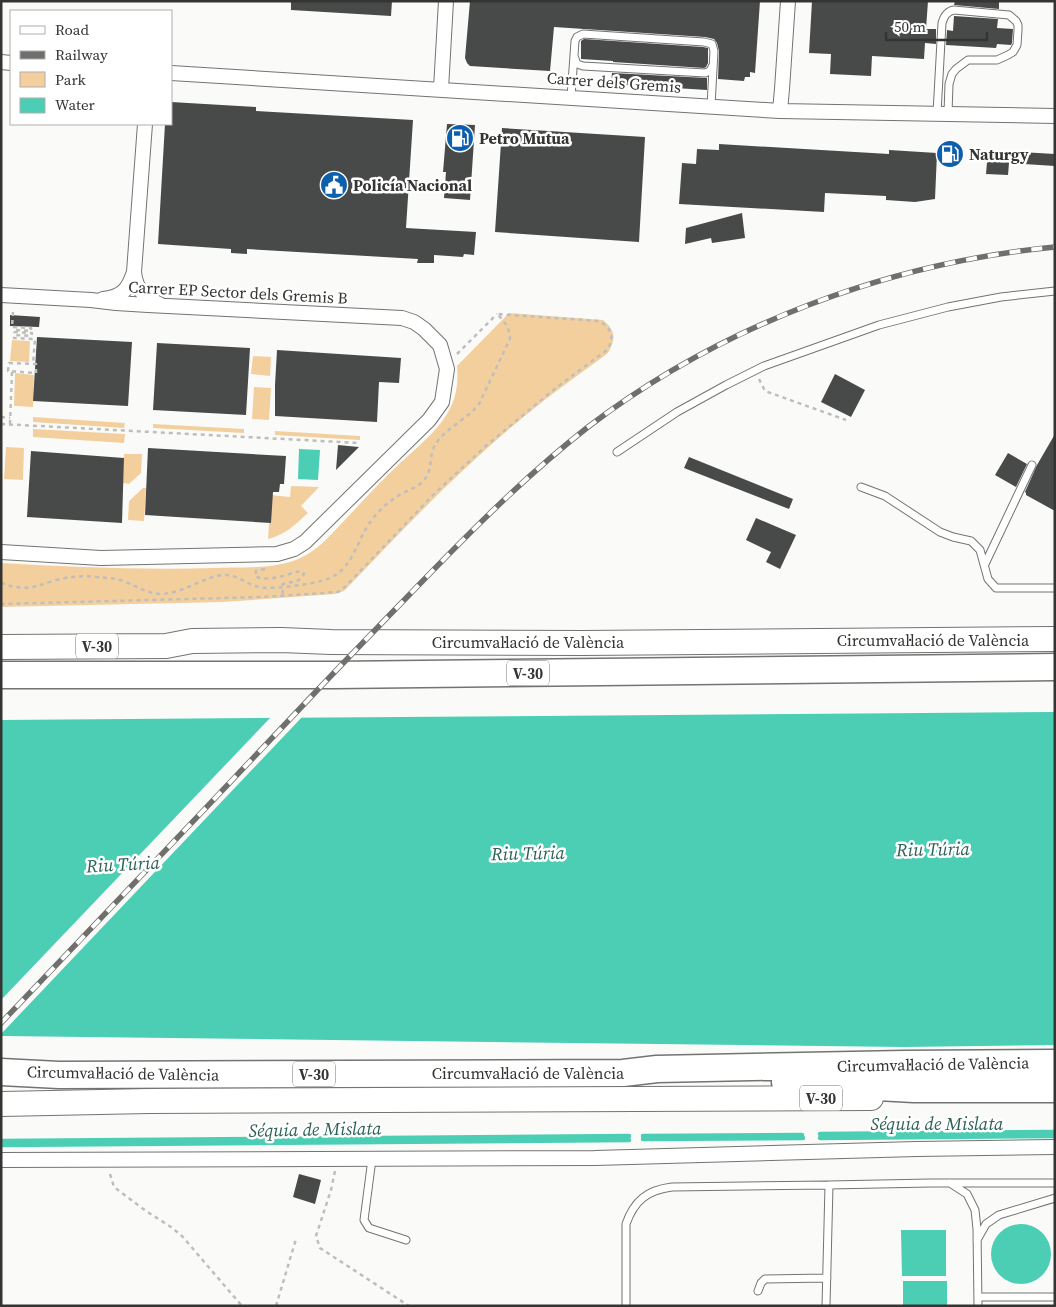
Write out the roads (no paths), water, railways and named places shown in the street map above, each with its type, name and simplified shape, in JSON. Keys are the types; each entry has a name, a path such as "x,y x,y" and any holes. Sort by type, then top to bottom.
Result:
{"highway":[{"path":"1,635 165,635 192,641"},
{"name":"Circumval·lació de València","path":"1,647 166,646 192,641 281,640 330,642 582,642 1055,639"},
{"name":"Circumval·lació de València","path":"1,675 335,675 1055,667"},
{"name":"Circumval·lació de València","path":"1,1072 60,1075 623,1073 657,1069 1055,1063"},
{"path":"623,1073 658,1080 774,1082 914,1089 1055,1090"},
{"name":"Circumval·lació de València","path":"1,1104 159,1101 1055,1096"}],"street":[{"path":"441,89 446,1"},
{"path":"780,111 788,1"},
{"name":"Carrer dels Gremis","path":"172,73 780,111 1055,116"},
{"path":"145,125 134,272 135,280 143,294 163,306"},
{"path":"91,300 112,298 120,294 127,288 134,272"},
{"name":"Carrer EP Sector dels Gremis B","path":"1,295 163,306 402,318 414,322 424,329 440,345 450,364 442,402 429,420 305,542 294,549 279,554 101,558 1,552"},
{"path":"1,1160 595,1158 1055,1147"}],"lane":[{"path":"954,10 1004,14 1014,18 1018,25 1018,30 1017,45 1012,52 997,60 968,60 960,65 952,74 943,113 942,23 944,16 954,10"},
{"path":"571,97 575,41 576,37 583,34 712,44 714,47 714,64 711,106"},
{"path":"574,56 577,64 584,66 705,73 710,71 714,64"},
{"path":"617,452 677,412 764,366 879,325 948,307 1001,297 1055,290"},
{"path":"985,564 1032,465"},
{"path":"861,487 885,496 940,532 971,541 980,550 988,579 996,588 1055,588"},
{"path":"372,1159 364,1220 369,1228 406,1240"},
{"path":"950,1183 966,1194 975,1210 978,1306"},
{"path":"626,1306 626,1224 630,1212 638,1202 649,1193 661,1188 672,1186 1055,1183"},
{"path":"826,1306 829,1185"},
{"path":"977,1240 986,1224 1000,1215 1055,1198"},
{"path":"758,1291 765,1279 827,1278"},
{"path":"978,1297 1055,1297"}],"water":[{"path":"299,449 320,450 318,480 298,479"},
{"name":"Riu Túria","path":"1055,712 1055,1045 903,1047 1,1036 1,720"},
{"path":"1015,1224 1027,1224 1038,1229 1046,1237 1051,1248 1049,1266 1038,1279 1027,1284 1015,1284 1004,1279 996,1271 991,1260 991,1248 996,1237 1004,1229"},
{"path":"901,1230 946,1230 946,1276 902,1276"},
{"path":"903,1281 947,1281 947,1306 903,1306"}],"waterway":[{"name":"Séquia de Mislata","path":"820,1134 1055,1132"},
{"name":"Séquia de Mislata","path":"643,1136 802,1135"},
{"name":"Séquia de Mislata","path":"1,1141 629,1136"},
{"name":"Séquia de Mislata","path":"820,1138 1055,1136"},
{"name":"Séquia de Mislata","path":"643,1139 803,1138"},
{"name":"Séquia de Mislata","path":"1,1145 629,1140"}],"railway":[{"path":"1,1023 453,550 519,486 588,427 640,391 694,358 751,329 809,305 869,284 930,268 992,255 1055,247"}],"place":[{"name":"Petro Mutua","path":"460,138"},
{"name":"Naturgy","path":"950,154"},
{"name":"Policía Nacional","path":"334,185"}]}
